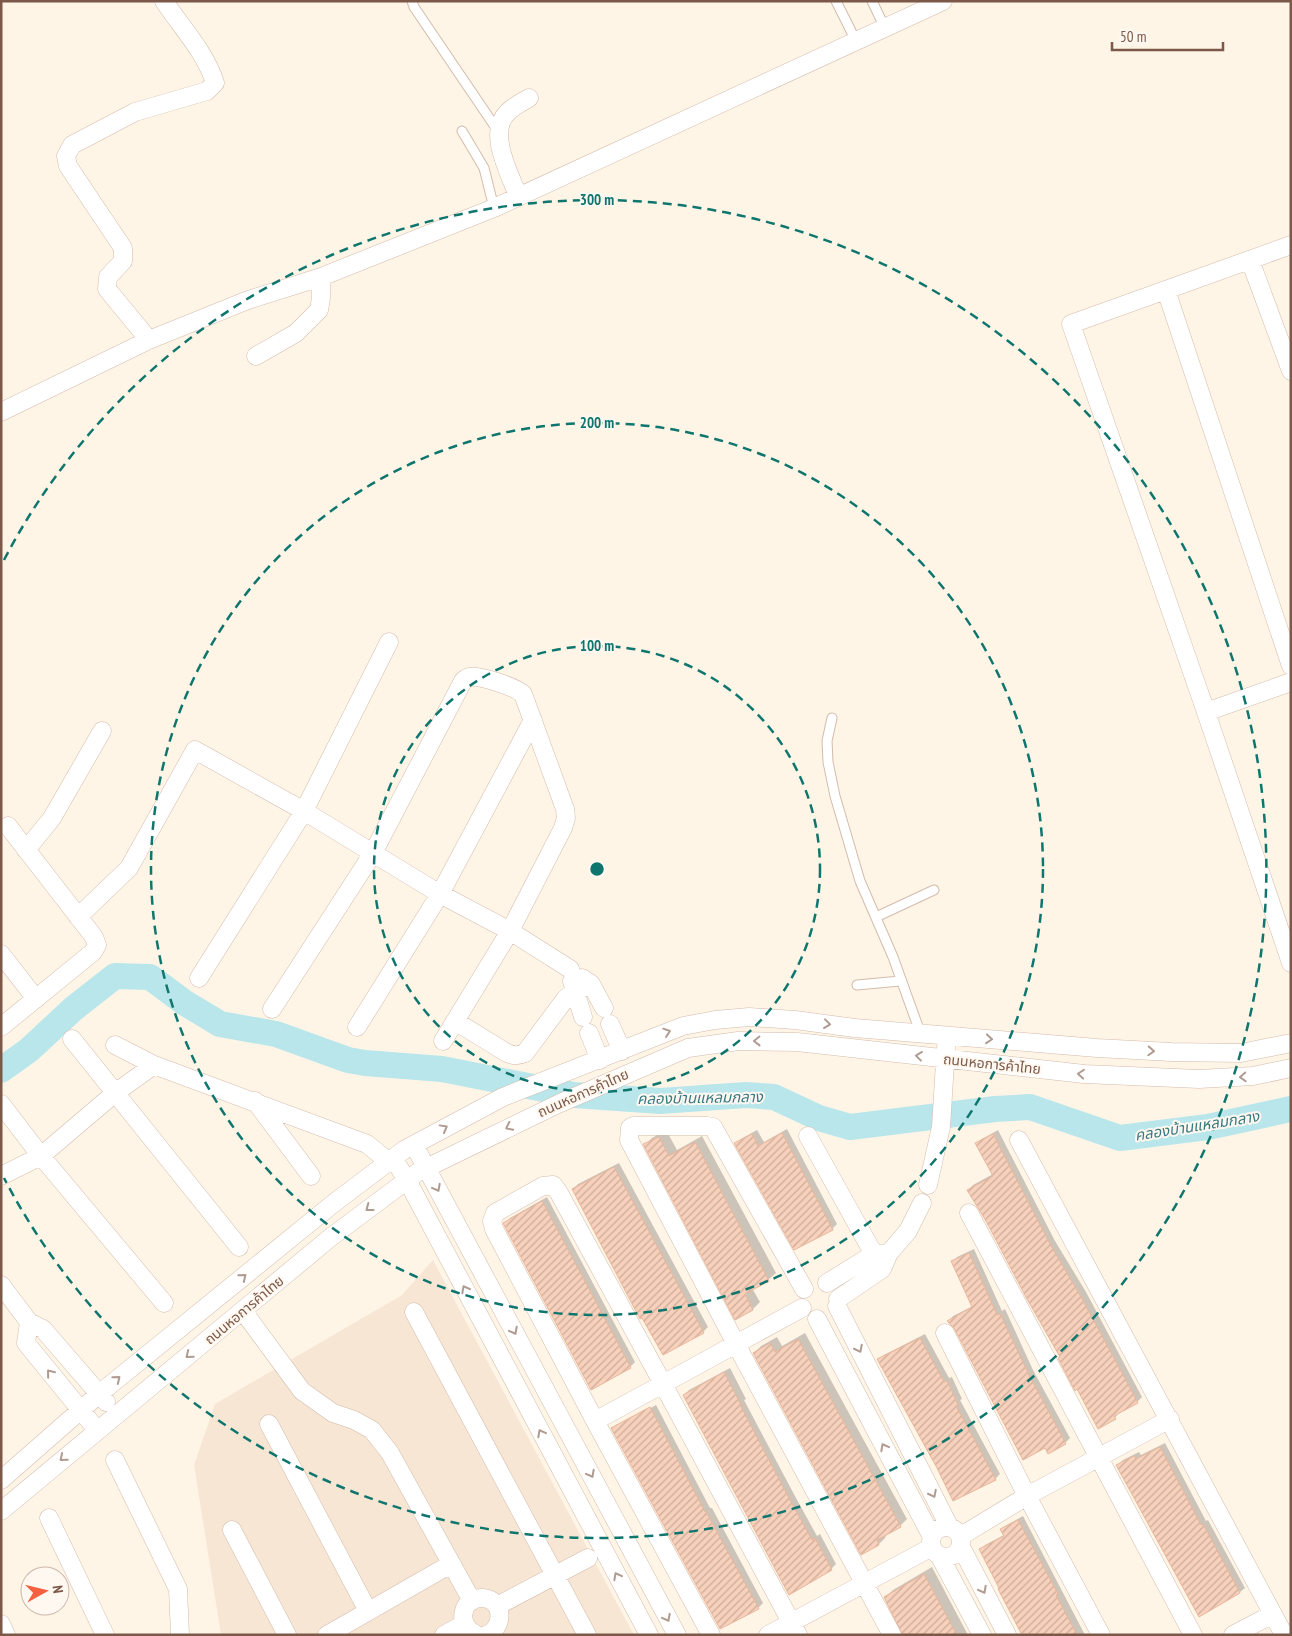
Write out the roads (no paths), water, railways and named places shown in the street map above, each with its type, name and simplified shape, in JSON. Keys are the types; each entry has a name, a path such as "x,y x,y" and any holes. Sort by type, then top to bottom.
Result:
{"street":[{"path":"149,340 107,289 108,277 123,261 123,248 68,166 66,156 72,145 134,112 207,92 215,83 212,71 203,56 164,1"},
{"path":"1,412 149,340 248,300 321,277 494,208 943,1"},
{"path":"518,196 499,142 498,132 507,112 529,98"},
{"path":"1291,245 1071,324 1291,963"},
{"path":"1250,260 1291,371"},
{"path":"256,356 296,333 319,310 321,277"},
{"path":"1166,290 1291,666"},
{"path":"199,978 304,811 390,642"},
{"path":"272,1009 373,853 463,681 468,677 478,677 517,689 523,694 565,809 566,818 563,828 510,932 443,1041"},
{"path":"1206,712 1291,682"},
{"path":"357,1026 440,894 533,720"},
{"path":"26,850 52,818 102,731"},
{"path":"78,917 129,868 195,750 304,811 440,894 510,932 570,969 591,984 622,1051"},
{"path":"1,1027 93,952 97,945 94,937 8,826"},
{"path":"1,954 36,999"},
{"path":"570,969 574,992 600,1060"},
{"path":"455,1021 507,1053 514,1056 521,1055 525,1053 560,1004 574,992 591,984"},
{"name":"ถนนหอการค้าไทย","path":"1,1480 99,1394 334,1203 391,1160 414,1145 503,1097 683,1026 715,1020 749,1017 795,1020 855,1028 1097,1048 1171,1052 1241,1053 1291,1043"},
{"path":"928,1185 941,1127 946,1035"},
{"path":"72,1039 239,1247"},
{"name":"ถนนหอการค้าไทย","path":"1,1512 331,1236 426,1167 563,1101 688,1048 746,1041 798,1042 1084,1074 1199,1080 1253,1076 1291,1068"},
{"path":"115,1045 154,1065 367,1144 391,1160 407,1180 648,1635"},
{"path":"1,1176 42,1156 115,1093 154,1065"},
{"path":"563,1101 567,1072"},
{"path":"255,1101 311,1176"},
{"path":"1,1104 164,1303"},
{"path":"804,1289 713,1127 633,1126 630,1128 629,1140 892,1635"},
{"path":"808,1136 882,1259"},
{"path":"1019,1140 1284,1635"},
{"path":"414,1145 677,1635"},
{"path":"711,1635 595,1421 492,1221 495,1213 543,1186 553,1186 559,1193 795,1628"},
{"path":"882,1259 827,1283 814,1282 804,1289 801,1295 802,1308 811,1317 817,1319 830,1316 838,1302 882,1259 908,1231 922,1203"},
{"path":"969,1213 1192,1635"},
{"path":"438,1238 457,1225"},
{"path":"827,1283 833,1287 838,1302 1007,1635"},
{"path":"1,1285 29,1322 43,1329 117,1414"},
{"path":"595,1421 802,1308"},
{"path":"242,1311 302,1391 333,1413 354,1420 372,1430 390,1453 472,1601"},
{"path":"414,1312 586,1635"},
{"path":"817,1319 982,1635"},
{"path":"29,1322 26,1343 97,1430"},
{"path":"945,1333 1027,1496 1101,1635"},
{"path":"957,1536 1170,1419"},
{"path":"269,1424 368,1611"},
{"path":"115,1460 178,1589 180,1635"},
{"path":"49,1518 105,1635"},
{"path":"768,1635 795,1628 864,1583 934,1546 939,1528 957,1536"},
{"path":"232,1530 287,1635"},
{"path":"934,1546 949,1557 954,1555 957,1536"},
{"path":"497,1606 588,1558"},
{"path":"327,1635 451,1564"},
{"path":"444,1635 482,1632 498,1624 500,1618 497,1606 488,1599 482,1598 472,1601 463,1612 482,1632"},
{"path":"1233,1635 1274,1614"},
{"path":"1,1624 6,1635"}],"lane":[{"path":"412,1 414,7 498,132"},
{"path":"836,1 856,41"},
{"path":"872,1 885,28"},
{"path":"462,131 484,168 494,208"},
{"path":"832,718 827,741 828,762 835,796 860,881 893,958 920,1032"},
{"path":"876,917 934,890"},
{"path":"857,985 900,981"}],"waterway":[{"name":"คลองบ้านแหลมกลาง","path":"1,1070 29,1050 73,1009 115,976 150,977 185,1003 220,1024 276,1034 348,1060 442,1069 574,1095 660,1101 746,1095 774,1097 819,1118 850,1127 995,1109 1030,1107 1120,1138 1208,1127 1291,1109"}]}
